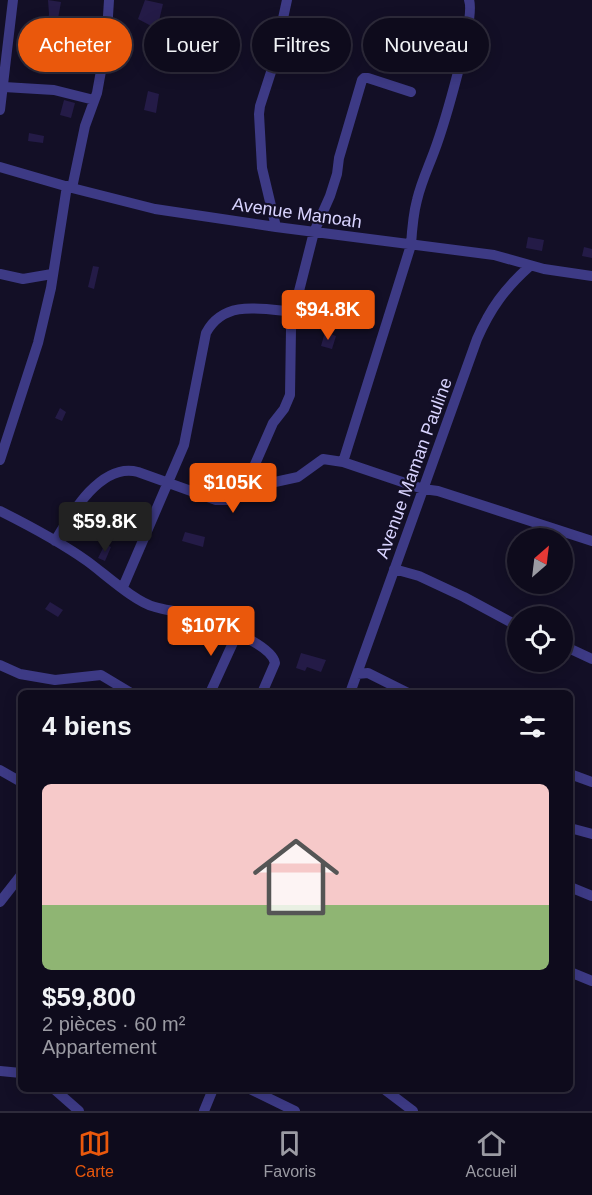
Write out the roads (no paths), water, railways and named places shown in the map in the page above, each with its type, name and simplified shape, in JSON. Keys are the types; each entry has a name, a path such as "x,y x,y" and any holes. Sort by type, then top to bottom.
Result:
{"street":[{"path":"0,110 14,0"},
{"path":"0,460 38,343 51,288 69,187 94,100 105,50 109,0"},
{"path":"276,227 262,168 259,114 272,69 286,0"},
{"path":"343,462 411,245 412,220 417,198 435,150 464,48 471,11 469,0"},
{"path":"242,494 273,423 284,409 290,395 291,329 294,312 314,232 330,196 363,79 368,78 411,92"},
{"path":"4,87 54,90 94,100"},
{"name":"Avenue Manoah","path":"0,167 155,209 494,255 530,266 592,276"},
{"name":"Avenue Maman Pauline","path":"351,690 486,320 510,284 530,266"},
{"path":"0,274 23,279 52,273"},
{"path":"123,587 184,445 206,333 210,326 215,319 238,309 294,312"},
{"path":"55,541 73,509 84,496 114,474 125,470 131,470 221,501 257,492 272,483 298,477 322,459 343,462 592,541"},
{"path":"0,511 55,541 151,606 184,613 237,634 266,650 275,659 273,670 263,690"},
{"path":"394,569 419,576 507,620"},
{"path":"211,690 237,634"},
{"path":"573,650 592,659"},
{"path":"0,665 20,674 55,680 101,675 124,690"},
{"path":"357,674 368,673 402,690"},
{"path":"0,770 18,780"},
{"path":"573,775 592,782"},
{"path":"573,829 592,834"},
{"path":"1,899 18,879"},
{"path":"573,888 592,896"},
{"path":"573,973 592,981"},
{"path":"0,1071 18,1072"},
{"path":"57,1092 79,1111"},
{"path":"204,1111 212,1092"},
{"path":"256,1092 295,1111"},
{"path":"388,1092 413,1111"}]}
